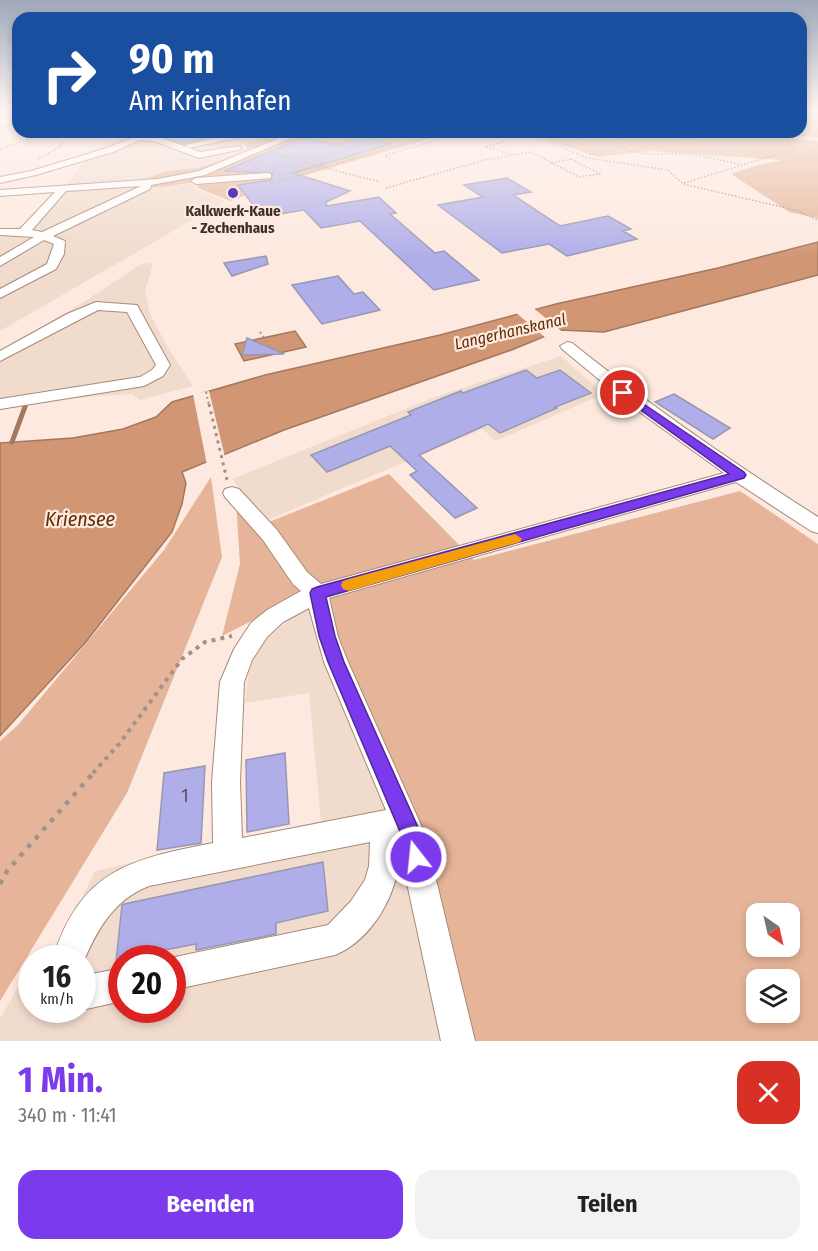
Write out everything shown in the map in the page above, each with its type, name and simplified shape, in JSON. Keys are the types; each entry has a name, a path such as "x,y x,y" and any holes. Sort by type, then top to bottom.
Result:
{"street":[{"path":"0,180 78,160"},
{"path":"2,259 45,235 158,182 202,173 234,160"},
{"path":"267,160 265,163 275,165"},
{"path":"245,171 256,167"},
{"path":"0,193 268,176"},
{"path":"120,185 133,188 130,195"},
{"path":"23,233 64,188"},
{"path":"0,232 45,235 59,240 57,258 52,266 0,294"},
{"path":"0,357 96,306 132,308 163,365 158,373 144,381 0,404"},
{"path":"567,346 619,390 739,475 818,526"},
{"path":"228,855 226,782 232,682 242,656 259,630 275,616 317,593 739,475"},
{"path":"186,971 335,939 352,926 370,902 379,882 393,823 327,636 317,593 300,578 270,535 232,493"},
{"path":"75,945 92,909 106,893 137,873 393,823 411,834 459,1041"}],"path":[{"path":"297,160 378,181"},
{"path":"305,162 313,160 323,163 323,166 268,176 255,182 263,186 352,160"},
{"path":"386,188 495,160"},
{"path":"545,160 579,177 600,174 572,160"},
{"path":"552,163 568,160"},
{"path":"599,160 668,170 683,184 795,210 818,220"},
{"path":"715,160 742,165"},
{"path":"683,184 764,160"},
{"path":"275,165 312,165"},
{"path":"291,173 312,165"},
{"path":"260,332 269,345"},
{"path":"206,392 225,471"},
{"path":"0,884 7,871 119,744 182,659 205,642 259,630"}],"shaded area":[{"path":"84,160 222,160 199,168 168,171 152,188 195,183 196,189 225,201 0,331 0,234 25,224 72,177"},
{"path":"223,160 359,160 289,180 230,201 198,188 197,182 153,187 138,186 136,182 168,171 199,168"},
{"path":"776,160 818,160 818,218 789,212 731,174 782,160"},
{"path":"143,263 153,264 145,290 150,314 168,348 193,386 140,400 132,394 16,404 0,408 0,352 87,300"},
{"path":"561,356 604,394 495,441 483,429 265,521 232,479 435,397"},
{"path":"389,474 474,560 740,491 818,544 818,1041 462,1041 433,864 305,594 222,636 240,564 236,501 264,524"},
{"path":"211,477 222,557 127,793 34,945 18,945 18,972 0,1001 0,741 18,725 164,550"},
{"path":"309,609 406,847 448,1041 0,1041 0,1018 18,987 18,1023 96,1023 96,945 58,945 95,871 321,821 309,693 245,703 249,668 266,639 293,617"}],"water":[{"path":"818,242 818,275 604,332 560,330 514,349 284,430 182,472 186,483 182,504 172,532 85,643 0,736 0,443 73,438 123,429 156,417 172,402 265,375 440,335 556,304 718,268"},
{"path":"295,331 306,347 244,361 235,344"}],"pier":[{"path":"532,307 564,333 547,339 514,311"},
{"path":"209,391 225,457 207,465 193,394"}],"building":[{"path":"251,160 338,160 293,173 350,191 326,202 327,206 379,197 396,213 390,214 435,253 444,251 479,280 434,290 360,221 321,228 304,210 262,217 238,185 271,180 273,173 224,171"},
{"path":"507,178 531,192 513,195 560,226 608,216 631,229 623,231 637,239 567,256 549,244 502,253 438,205 483,197 464,185"},
{"path":"266,256 268,264 232,276 224,263"},
{"path":"338,276 354,294 363,292 380,310 322,324 292,285"},
{"path":"247,338 284,354 242,355"},
{"path":"526,370 537,378 560,370 591,393 500,433 488,424 419,455 477,508 455,518 410,475 417,471 390,446 327,472 311,455 411,415 408,412 461,391 463,393"},
{"path":"674,394 730,428 713,439 655,402"},
{"path":"285,753 289,824 247,832 246,760"},
{"path":"205,766 201,843 157,850 164,773"},
{"path":"323,862 328,911 276,923 276,934 196,950 196,944 118,945 122,905"}],"waterway":[{"path":"12,442 26,404"}],"slow traffic":[{"path":"349,585 515,539"}],"place":[{"name":"Kalkwerk-Kaue - Zechenhaus","path":"233,193"}],"route":[{"path":"416,857 411,834 336,662 317,593 739,475 623,393"}],"water label":[{"name":"Langerhanskanal","path":"510,331"},
{"name":"Kriensee","path":"80,519"}]}
